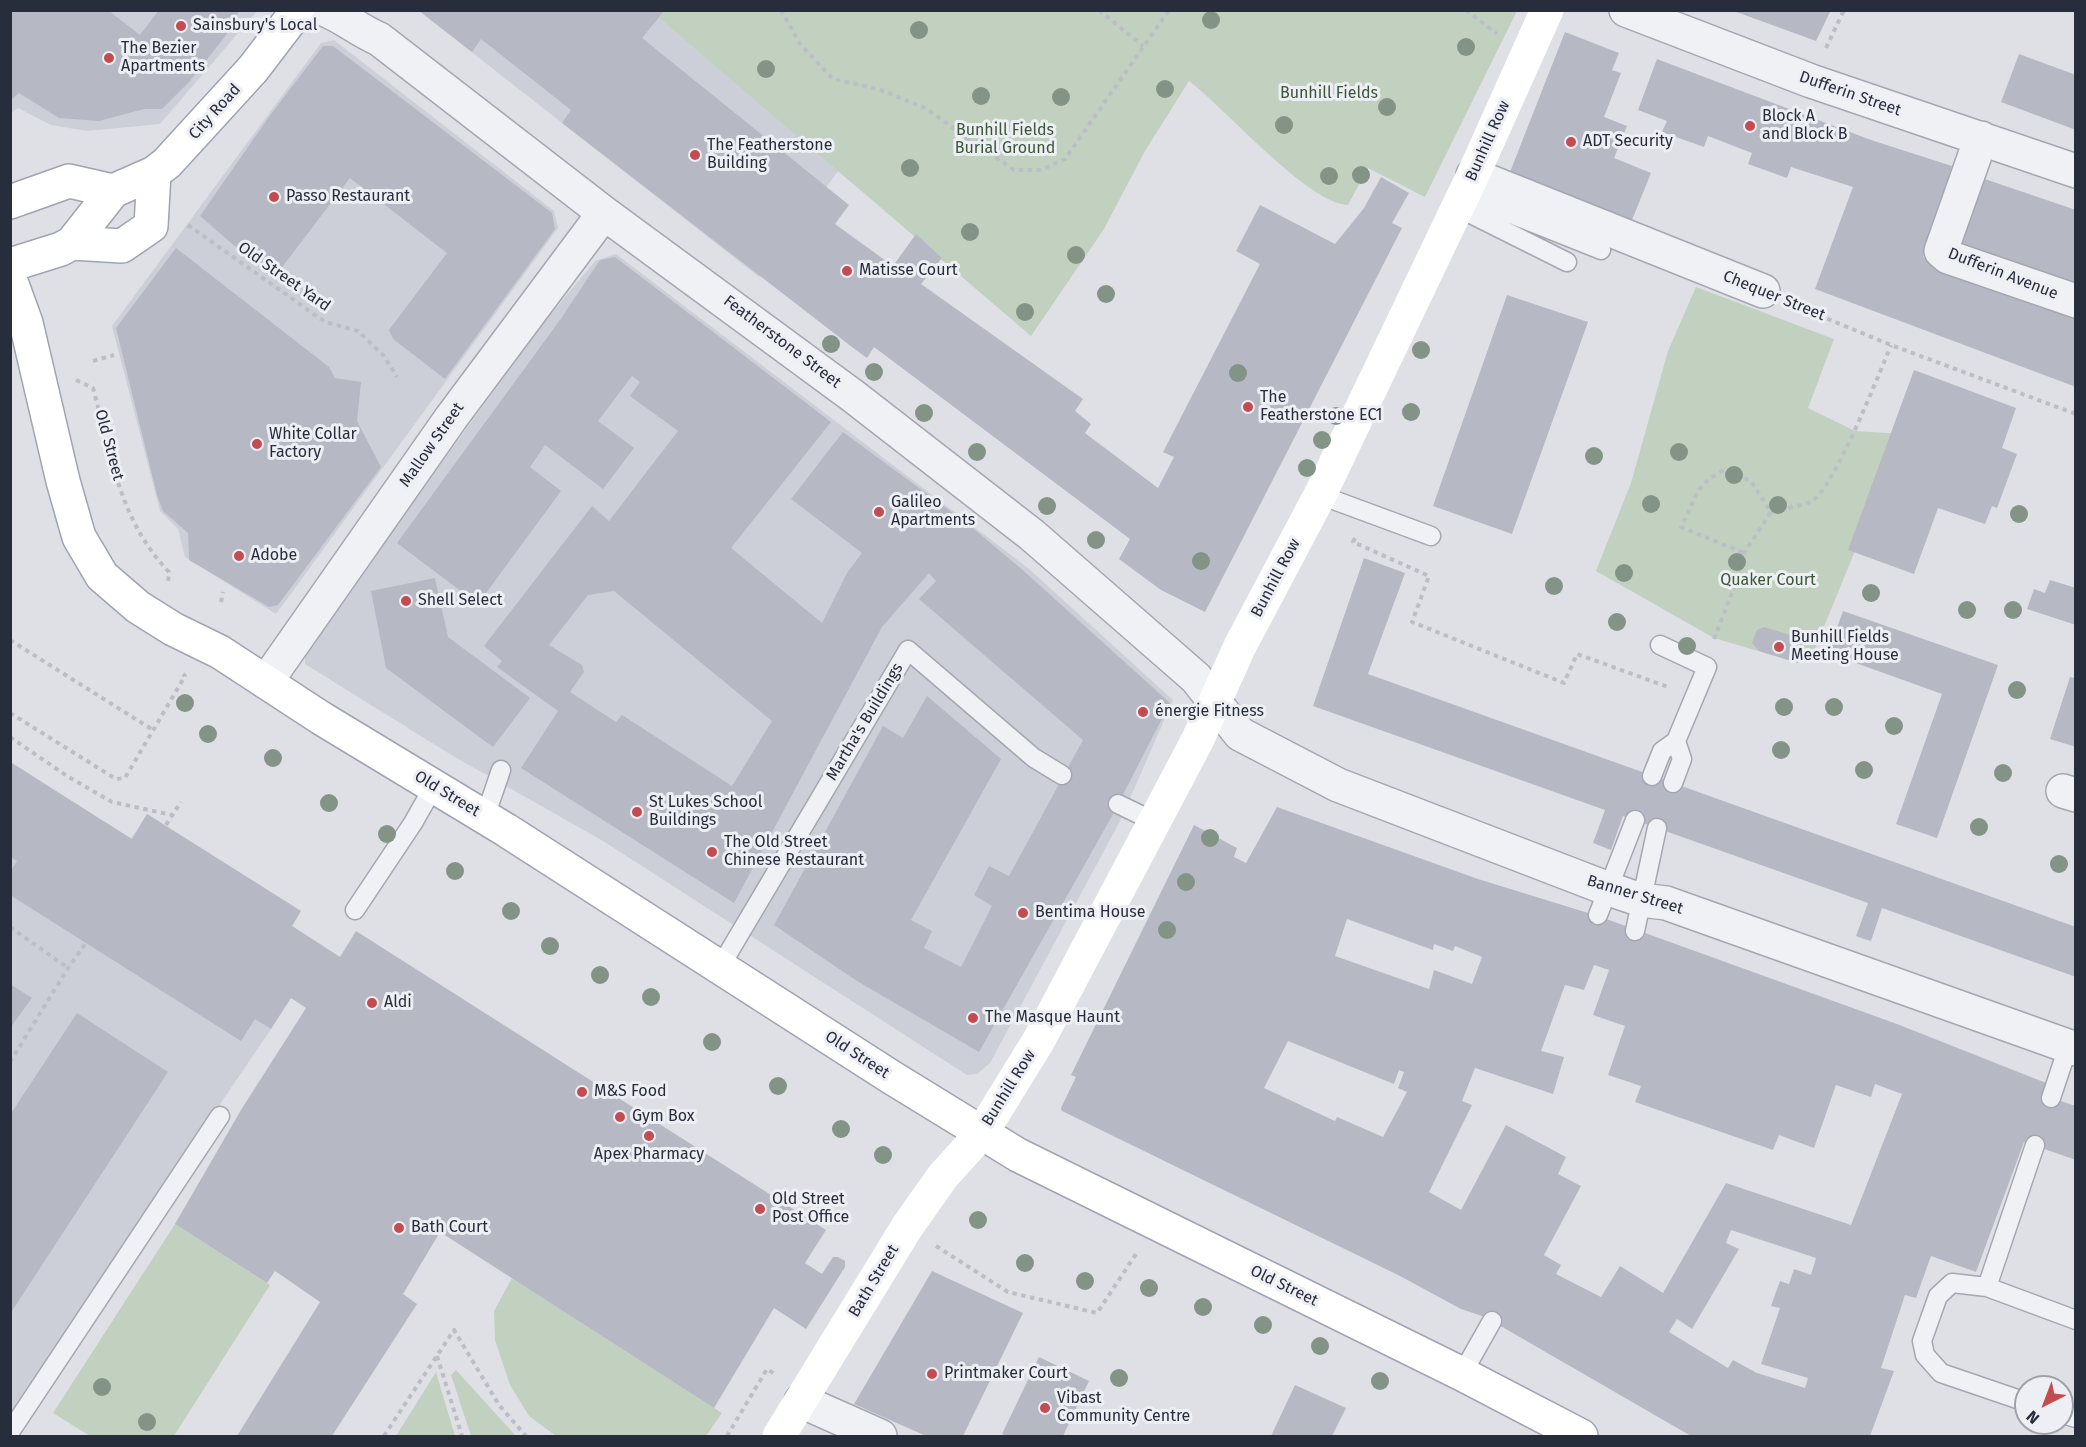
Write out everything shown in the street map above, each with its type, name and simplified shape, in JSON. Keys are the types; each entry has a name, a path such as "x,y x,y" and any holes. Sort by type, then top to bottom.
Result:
{"main road":[{"name":"City Road","path":"10,265 61,249 72,243 113,191 154,173 196,134 253,69 298,10"},
{"name":"Bunhill Row","path":"981,1134 1039,1040 1216,703 1240,646 1320,495 1464,193 1547,10"},
{"path":"72,243 122,246 151,226 154,173"},
{"path":"10,202 69,181 113,191"},
{"name":"Old Street","path":"10,279 26,323 63,481 79,537 89,557 113,588 163,622 220,652 485,817 981,1134 1042,1167 1462,1374 1581,1437"},
{"name":"Bath Street","path":"779,1437 907,1227 934,1187 981,1134"}],"street":[{"name":"Featherstone Street","path":"326,10 343,17 362,31 379,39 604,213 820,370 1032,535 1196,678 1216,703"},
{"name":"Dufferin Street","path":"1626,10 1811,81 2076,171"},
{"name":"Dufferin Avenue","path":"1981,138 1941,251 1948,257 2076,301"},
{"name":"Chequer Street","path":"1464,193 1763,291"},
{"name":"Mallow Street","path":"266,682 451,418 604,213"},
{"name":"Banner Street","path":"1216,703 1240,734 1338,785 1602,902 1638,916 1666,903 2072,1048"},
{"path":"801,1401 879,1437"}],"lane":[{"path":"1464,193 1601,250"},
{"path":"1464,193 1568,262"},
{"path":"1320,495 1431,536"},
{"path":"1652,776 1662,751 1676,741 1707,667 1660,645"},
{"name":"Martha's Buildings","path":"720,967 908,650 1034,758 1062,775"},
{"path":"1673,783 1682,759 1676,741"},
{"path":"485,817 501,770"},
{"path":"355,910 434,786"},
{"path":"1119,804 1153,821"},
{"path":"1602,902 1635,820"},
{"path":"1638,916 1657,828"},
{"path":"2051,1098 2072,1048"},
{"path":"10,1432 220,1116"},
{"path":"1987,1287 2035,1145"},
{"path":"2014,1398 1941,1373 1925,1355 1922,1341 1938,1296 1952,1283 1987,1287 2076,1320"},
{"path":"1462,1374 1492,1321"}],"path":[{"path":"782,10 800,44 833,79 878,89 925,108 1014,170 1041,170 1065,159 1169,10"},
{"path":"1099,10 1143,46"},
{"path":"1466,10 1503,40"},
{"name":"Old Street Yard","path":"181,218 325,322 358,331 384,356 397,377"},
{"name":"Chequer Street","path":"1763,291 1891,345 2076,414"},
{"path":"1707,667 1714,638 1737,580 1744,553 1772,512 1813,501 1821,491 1856,431 1891,345"},
{"path":"93,361 114,355"},
{"name":"Old Street","path":"35,364 93,388 124,505 147,546 169,572 163,622"},
{"path":"1744,553 1681,527 1694,495 1704,481 1724,470 1751,481 1772,512"},
{"path":"1353,542 1429,576 1412,622 1564,682 1577,654 1695,697"},
{"path":"221,602 223,592"},
{"path":"10,640 153,730"},
{"path":"10,713 116,779 125,778 185,676 178,672 180,668"},
{"path":"10,737 67,776 112,802 172,815"},
{"path":"166,825 181,802"},
{"path":"10,927 68,968"},
{"path":"10,1062 86,943"},
{"path":"907,1227 1008,1292 1097,1313 1156,1223"},
{"path":"384,1437 454,1330 499,1405 526,1437"},
{"path":"437,1355 462,1437"}],"shaded area":[{"name":"The Bezier Apartments","path":"11,11 257,11 160,124 87,131 51,125 18,108 11,113"},
{"name":"The Featherstone Building","path":"419,11 665,11 659,18 839,170 759,277"},
{"path":"334,40 554,211 558,228 276,614 185,557 178,529 160,511 112,326 321,43"},
{"path":"616,254 1028,568 1173,700 1120,821 990,1063 977,1074 967,1075 603,841 453,756 305,664 305,649 546,320 595,261"},
{"path":"11,762 131,839 147,814 301,911 292,926 323,946 271,1029 11,1412"}],"green space":[{"name":"Bunhill Fields Burial Ground","path":"665,10 1517,11 1425,197 1368,168 1348,205 1331,200 1311,189 1289,172 1189,81 1145,151 1104,229 1031,336 659,18"},
{"name":"Quaker Court","path":"1696,287 1834,339 1808,408 1855,431 1903,434 1814,651 1798,663 1714,638 1596,571 1631,483 1668,351"},
{"path":"175,1224 270,1285 174,1436 90,1436 53,1413"},
{"path":"512,1278 722,1413 706,1436 556,1436 529,1416 510,1385 495,1340 494,1311"},
{"path":"456,1370 516,1436 471,1436 451,1375"},
{"path":"436,1372 455,1436 396,1436"}],"building":[{"name":"The Bezier Apartments","path":"10,10 108,10 140,35 159,10 240,10 233,19 234,25 189,82 162,109 144,109 99,121 59,118 19,93 10,101"},
{"path":"418,10 665,10 642,38 849,205 835,224 893,266 916,234 942,258 921,284 1083,399 1075,411 1091,424 1085,433 1158,488 1174,457 1163,452 1260,264 1236,251 1260,205 1335,244 1364,208 1381,177 1409,193 1392,223 1402,228 1205,612 1161,590 1119,559 1130,539 874,347 867,358 562,123 571,110 481,39 472,52"},
{"path":"1731,10 1831,10 1816,41"},
{"name":"ADT Security","path":"1565,32 1619,53 1612,70 1621,73 1604,117 1627,126 1614,158 1651,173 1632,220 1510,172"},
{"path":"323,46 333,46 552,213 555,229 445,379 393,339 389,330 447,253 350,178 273,279 200,216 271,114"},
{"path":"2019,54 2076,75 2076,130 2001,102"},
{"path":"1657,59 1871,140 1952,166 1923,257 2076,317 2076,387 1815,289 1853,187 1791,167 1787,178 1748,164 1752,153 1708,136 1704,147 1662,132 1667,121 1638,110"},
{"path":"1976,176 2076,210 2076,285 1950,243"},
{"name":"White Collar Factory","path":"176,248 329,367 335,378 361,382 357,421 381,467 278,605 269,607 189,560 188,533 163,511 157,495 116,328"},
{"path":"615,257 831,422 731,548 822,623 847,573 862,553 791,499 843,432 968,524 1170,703 1112,816 979,1052 857,981 774,925 883,726 903,738 927,696 1001,759 911,920 932,931 924,948 961,967 992,906 974,895 989,866 1009,876 1083,740 919,599 936,581 929,573 882,627 734,903 521,768 558,711 497,667 502,661 484,646 592,506 609,521 678,431 630,396 640,382 632,376 598,421 634,448 603,489 545,445 530,467 561,491 478,604 397,543 560,320 600,260","holes":["614,591 772,721 732,786 622,715 616,722 570,692 584,672 582,665 549,645 588,595"]},
{"path":"1507,295 1588,322 1512,534 1433,506"},
{"path":"1914,370 2016,408 2002,448 2017,454 1997,508 1992,506 1985,524 1938,508 1914,574 1848,550"},
{"path":"1364,558 1405,573 1368,674 2076,927 2076,977 1882,908 1871,941 1864,939 1856,936 1868,903 1623,816 1611,850 1593,843 1605,810 1313,706"},
{"path":"435,578 448,637 530,698 493,747 386,668 371,591"},
{"path":"2050,580 2076,588 2076,625 2027,609 2034,589 2045,593"},
{"path":"1843,611 1998,665 1937,838 1896,824 1942,694 1828,653"},
{"name":"Bunhill Fields Meeting House","path":"1764,627 1804,639 1798,663 1759,651 1752,643 1757,630"},
{"path":"2070,677 2076,678 2076,747 2050,739"},
{"path":"10,762 132,839 147,814 301,911 292,926 340,957 356,931 826,1230 805,1263 822,1274 833,1257 838,1257 845,1261 845,1267 806,1329 774,1308 714,1408 440,1232 403,1294 417,1304 332,1436 237,1436 320,1302 275,1271 267,1283 175,1224 241,1110 306,1008 291,998 271,1029 255,1019 241,1041 10,895 10,872 17,861 10,857"},
{"path":"1277,807 1478,879 1598,916 1897,1024 2046,1083 2042,1095 2076,1106 2076,1160 2024,1142 1976,1272 1931,1256 1916,1298 1905,1295 1881,1368 1894,1371 1870,1436 1691,1436 1485,1317 1461,1309 1400,1276 1062,1111 1061,1108 1076,1077 1071,1075 1194,825 1237,848 1234,857 1246,863","holes":["1347,919 1433,950 1434,944 1453,951 1455,946 1482,957 1472,984 1434,970 1429,989 1335,956","1594,965 1609,970 1593,1015 1625,1026 1608,1075 1641,1086 1635,1102 1773,1150 1779,1135 1814,1148 1836,1085 1871,1097 1875,1084 1902,1094 1851,1225 1726,1183 1663,1293 1620,1266 1601,1297 1556,1274 1561,1265 1544,1255 1581,1186 1558,1174 1566,1157 1506,1125 1461,1210 1429,1192 1472,1105 1462,1101 1475,1068 1553,1094 1564,1057 1541,1051 1565,985 1584,990","1288,1041 1394,1084 1399,1070 1404,1072 1398,1088 1407,1092 1383,1137 1337,1117 1335,1121 1264,1088","1731,1230 1816,1258 1811,1275 1794,1269 1789,1284 1780,1281 1771,1306 1780,1308 1761,1364 1808,1378 1805,1388 1757,1373 1733,1360 1728,1368 1669,1332 1677,1319 1692,1329 1739,1249 1726,1243"]},
{"path":"10,984 32,998 10,1028"},
{"path":"77,1013 168,1072 10,1314 10,1115"},
{"name":"Printmaker Court","path":"932,1271 1023,1313 963,1436 926,1436 854,1404"},
{"name":"Vibast Community Centre","path":"1039,1357 1089,1381 1063,1436 1006,1436 1002,1434"},
{"path":"1295,1385 1346,1408 1332,1436 1271,1436"}],"place":[{"name":"Sainsbury's Local","path":"181,26"},
{"name":"The Bezier Apartments","path":"109,58"},
{"name":"Block A and Block B","path":"1750,126"},
{"name":"ADT Security","path":"1571,142"},
{"name":"The Featherstone Building","path":"695,155"},
{"name":"Passo Restaurant","path":"274,197"},
{"name":"Matisse Court","path":"847,271"},
{"name":"The Featherstone EC1","path":"1248,407"},
{"name":"White Collar Factory","path":"257,444"},
{"name":"Galileo Apartments","path":"879,512"},
{"name":"Adobe","path":"239,556"},
{"name":"Shell Select","path":"406,601"},
{"name":"Bunhill Fields Meeting House","path":"1779,647"},
{"name":"énergie Fitness","path":"1143,712"},
{"name":"St Lukes School Buildings","path":"637,812"},
{"name":"The Old Street Chinese Restaurant","path":"712,852"},
{"name":"Bentima House","path":"1023,913"},
{"name":"Aldi","path":"372,1003"},
{"name":"The Masque Haunt","path":"973,1018"},
{"name":"M&S Food","path":"582,1092"},
{"name":"Gym Box","path":"620,1117"},
{"name":"Apex Pharmacy","path":"649,1136"},
{"name":"Old Street Post Office","path":"760,1209"},
{"name":"Bath Court","path":"399,1228"},
{"name":"Printmaker Court","path":"932,1374"},
{"name":"Vibast Community Centre","path":"1045,1408"}],"park label":[{"name":"Bunhill Fields","path":"1329,94"}]}
